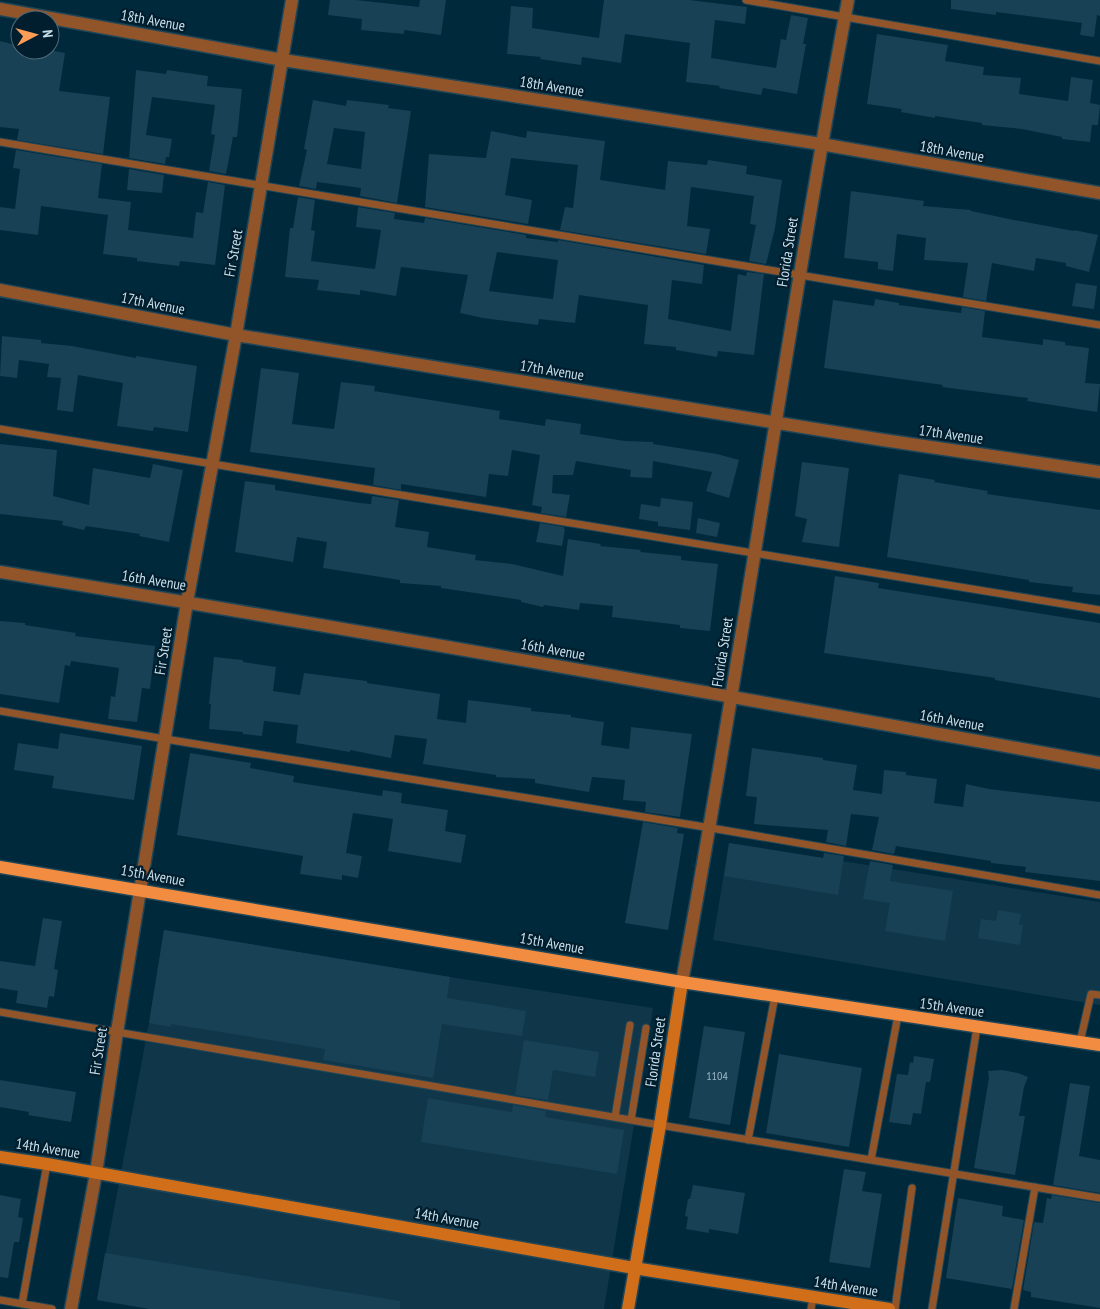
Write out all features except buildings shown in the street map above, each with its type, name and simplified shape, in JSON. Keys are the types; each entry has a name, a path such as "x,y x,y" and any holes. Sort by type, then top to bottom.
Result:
{"main road":[{"name":"15th Avenue","path":"0,866 682,982 1100,1045"}],"street":[{"name":"Fir Street","path":"71,1309 96,1173 187,602 236,335 292,0"},
{"name":"Florida Street","path":"628,1309 660,1125 682,982 711,828 821,144 848,0"},
{"name":"18th Avenue","path":"0,9 283,60 821,144 1100,193"},
{"name":"17th Avenue","path":"0,290 236,335 775,423 1100,472"},
{"name":"16th Avenue","path":"0,572 187,602 1100,763"},
{"name":"14th Avenue","path":"0,1157 634,1268 812,1303 889,1309"}],"lane":[{"path":"746,0 1100,61"},
{"path":"0,142 1100,325"},
{"path":"0,429 1100,610"},
{"path":"0,711 165,740 711,828 1100,895"},
{"path":"1080,1042 1091,994 1100,995"},
{"path":"748,1140 775,996"},
{"path":"0,1012 615,1118 1100,1198"},
{"path":"871,1160 898,1015"},
{"path":"615,1118 630,1025"},
{"path":"932,1309 977,1027"},
{"path":"631,1120 646,1028"},
{"path":"22,1304 47,1164"},
{"path":"1014,1309 1035,1187"},
{"path":"895,1309 912,1188"},
{"path":"0,1300 52,1309"}],"shaded area":[{"path":"729,843 1100,902 1100,1005 713,940"},
{"path":"164,930 653,1008 604,1309 150,1309 97,1300 149,1023"}]}
